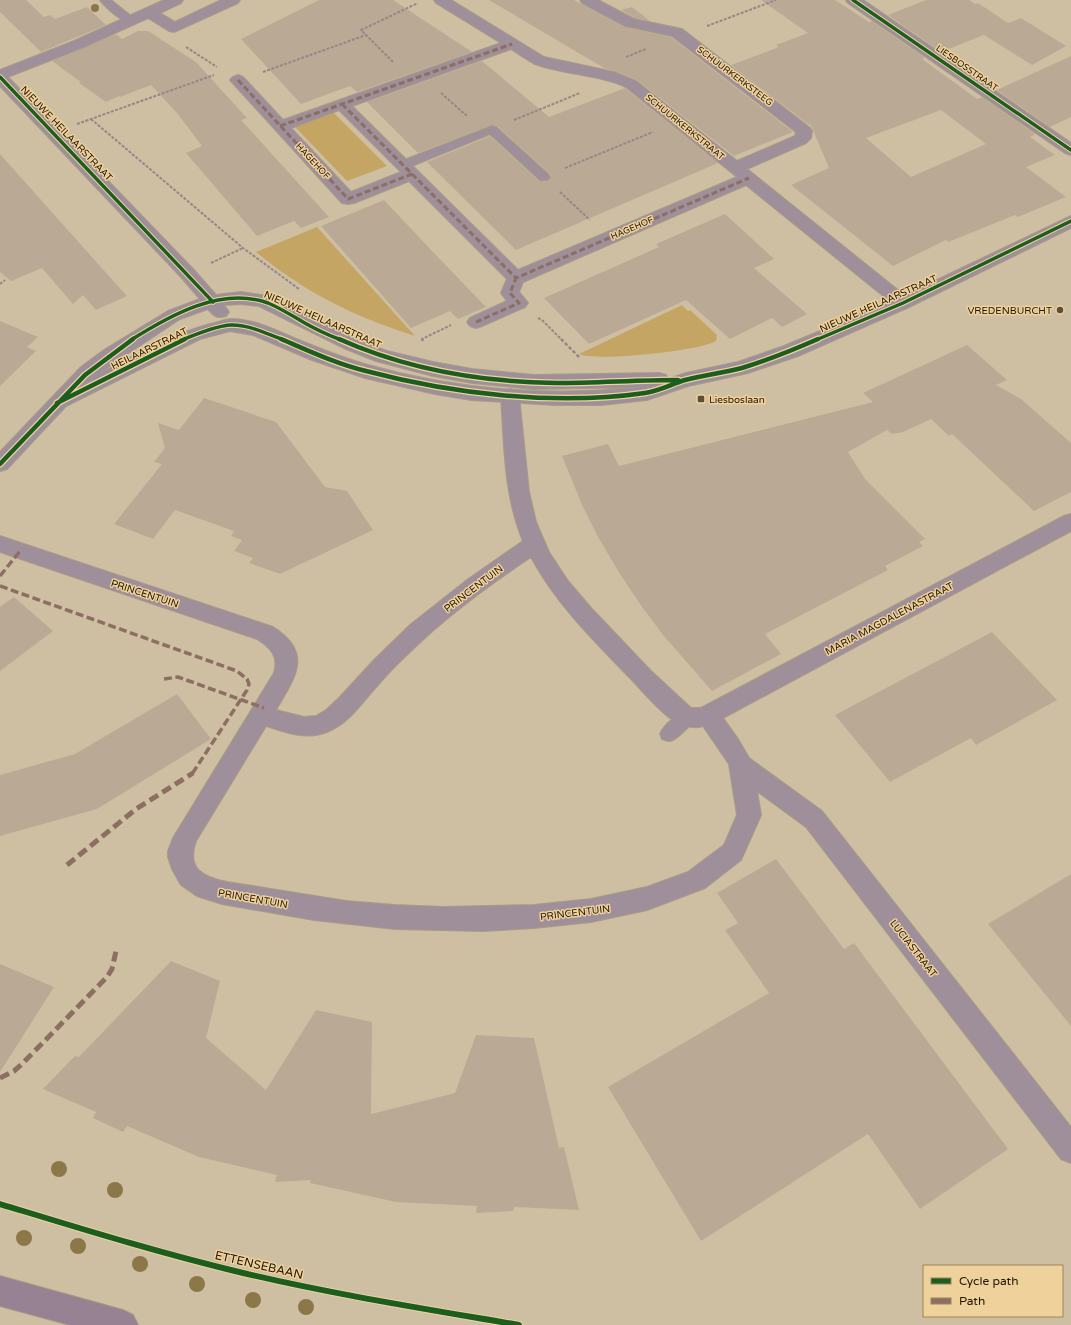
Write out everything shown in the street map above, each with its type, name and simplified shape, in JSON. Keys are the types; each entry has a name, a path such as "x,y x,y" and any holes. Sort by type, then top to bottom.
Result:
{"main road":[{"path":"0,1291 123,1325"}],"street":[{"path":"0,76 80,44 176,0"},
{"path":"149,12 174,28 233,0"},
{"name":"SCHUURKERKSTRAAT","path":"441,0 529,56 549,64 619,78 642,92 903,303"},
{"name":"SCHUURKERKSTEEG","path":"587,0 630,23 677,32 804,131 803,138 742,173"},
{"name":"LIESBOSSTRAAT","path":"854,0 1071,150"},
{"path":"280,126 512,44"},
{"name":"NIEUWE HEILAARSTRAAT","path":"0,76 187,273 213,302 230,325 256,329 325,358 394,379 471,393 511,388"},
{"name":"HAGEHOF","path":"238,80 348,199 407,169"},
{"path":"342,104 516,278 510,293 519,303 476,322"},
{"name":"HAGEHOF","path":"516,278 609,238 742,173"},
{"name":"NIEUWE HEILAARSTRAAT","path":"213,302 241,298 262,300 352,345 383,356 511,388 601,398 647,393 686,380 721,373 767,360 903,303 1071,221"},
{"name":"HEILAARSTRAAT","path":"0,464 88,372 117,350 174,315 193,307 213,302"},
{"name":"HEILAARSTRAAT","path":"57,403 194,335 230,325"},
{"name":"PRINCENTUIN","path":"0,544 257,630 272,637 283,648 288,661 287,668 261,714 185,838 180,853 184,869 194,882 211,890 298,906 371,915 443,920 540,916 609,908 646,900 705,876 728,858 742,838 749,819 750,808 747,786 740,765 725,739 698,716 682,715 673,707 588,620 545,565 534,544 521,501 511,388"},
{"name":"MARIA MAGDALENASTRAAT","path":"698,716 1071,522"},
{"name":"PRINCENTUIN","path":"261,714 296,726 318,725 330,720 338,714 370,678 417,632 491,572 534,544"},
{"name":"LUCIASTRAAT","path":"740,765 814,819 1071,1149"}],"lane":[{"path":"105,0 113,8 131,20"},
{"path":"407,169 492,129 544,177"},
{"path":"668,734 698,716"}],"path":[{"path":"423,0 360,30 477,126 492,129 619,78"},
{"path":"174,28 172,37 238,80 366,35"},
{"path":"54,132 224,72"},
{"path":"91,119 243,248 287,282 304,292"},
{"path":"609,238 544,177 678,121"},
{"path":"187,273 243,248"},
{"path":"0,284 5,280"},
{"path":"519,303 534,317 542,320 580,357"},
{"path":"417,342 423,344 422,339 470,317 476,322"}],"shaded area":[{"path":"333,112 387,166 347,181 295,127"},
{"path":"317,227 415,336 371,320 331,302 293,280 256,252"},
{"path":"682,305 688,311 690,310 717,335 716,341 706,345 670,352 605,357 579,354"}],"building":[{"path":"0,0 26,0 44,17 50,15 55,19 87,7 106,25 41,52 0,12"},
{"path":"319,0 393,0 472,52 357,92 350,86 301,104 241,39"},
{"path":"489,0 574,0 624,27 671,37 793,132 734,156 637,80 604,68"},
{"path":"761,0 835,0 869,22 872,21 925,58 922,59 977,99 982,97 1035,134 1030,137 1055,155 1026,167 1066,197 1018,217 1015,215 948,242 946,240 893,266 791,185 829,168 810,124 809,125 731,65 779,47 776,45 808,33","holes":["941,110 986,144 911,177 866,138"]},
{"path":"926,0 969,0 975,4 978,3 1008,23 1021,18 1066,46 1032,65 984,35 941,52 888,15"},
{"path":"632,7 650,21 635,18 621,10"},
{"path":"138,31 148,31 196,62 247,118 241,120 329,217 301,228 294,221 257,236 186,153 202,146 177,113 151,85 106,102 52,61 116,34 122,39"},
{"path":"1071,56 1071,117 1050,127 997,90"},
{"path":"482,61 549,117 625,88 718,163 516,250 427,162 490,136 539,181 549,181 551,176 549,173 497,126 492,125 418,153 367,102"},
{"path":"0,154 127,296 96,310 83,295 73,304 42,268 11,281 0,272"},
{"path":"384,200 486,307 458,319 450,311 411,328 321,226"},
{"path":"725,214 774,259 754,268 807,314 782,327 772,318 730,339 686,300 589,344 544,298 659,247 656,244"},
{"path":"0,321 38,337 27,347 36,351 0,386"},
{"path":"967,345 1007,380 996,385 1021,399 1071,443 1071,492 1034,511 952,434 949,436 931,419 903,432 892,434 887,430 848,452 865,479 925,539 919,542 923,546 885,566 888,570 765,634 781,654 712,691 664,636 642,607 618,571 583,507 562,456 608,444 619,466 873,402 863,393"},
{"path":"204,398 276,422 325,487 347,491 373,530 280,574 249,563 253,558 234,551 242,540 231,536 234,531 175,510 153,539 114,524 162,464 154,462 165,448 158,423 179,430"},
{"path":"14,597 53,631 0,671 0,607"},
{"path":"992,632 1057,700 976,745 971,738 890,782 835,715"},
{"path":"177,694 211,739 97,809 0,836 0,775 75,754"},
{"path":"776,859 844,949 854,943 1008,1149 920,1209 868,1134 701,1241 608,1087 769,993 725,930 738,923 717,893"},
{"path":"1071,874 1071,1026 988,924"},
{"path":"171,961 220,981 206,1038 266,1090 316,1010 372,1022 371,1114 455,1093 476,1035 534,1038 559,1148 564,1147 579,1210 514,1207 513,1211 476,1213 477,1206 396,1202 310,1183 311,1180 275,1182 277,1175 199,1157 127,1126 123,1132 93,1118 96,1112 43,1089 75,1056 79,1057"},
{"path":"0,964 54,987 0,1072"}],"marked path":[{"path":"280,126 512,44"},
{"path":"238,80 348,199 412,174"},
{"path":"342,104 516,278 749,178"},
{"path":"476,322 519,303 510,293 516,278"},
{"path":"0,576 20,551"},
{"path":"0,586 237,671 247,679 249,684 247,690 192,774 136,809 67,865"},
{"path":"164,679 178,677 264,708"},
{"path":"0,1078 14,1071 22,1064 107,977 112,969 116,951"}],"cycle path":[{"path":"853,0 1071,150"},
{"path":"0,77 213,302"},
{"path":"57,403 194,335 230,325 256,329 319,355 365,371 435,387 471,393 556,398 601,398 647,393 686,380 741,368 791,351 903,303 1071,221"},
{"path":"0,464 81,379 105,358 147,330 170,318 194,307 218,300 241,298 262,301 309,325 360,348 401,362 450,372 485,378 539,383 678,380"},
{"name":"ETTENSEBAAN","path":"0,1204 128,1242 239,1272 383,1301 519,1325"}],"place":[{"name":"VREDENBURCHT","path":"1060,310"},
{"name":"Liesboslaan","path":"701,399"}]}
